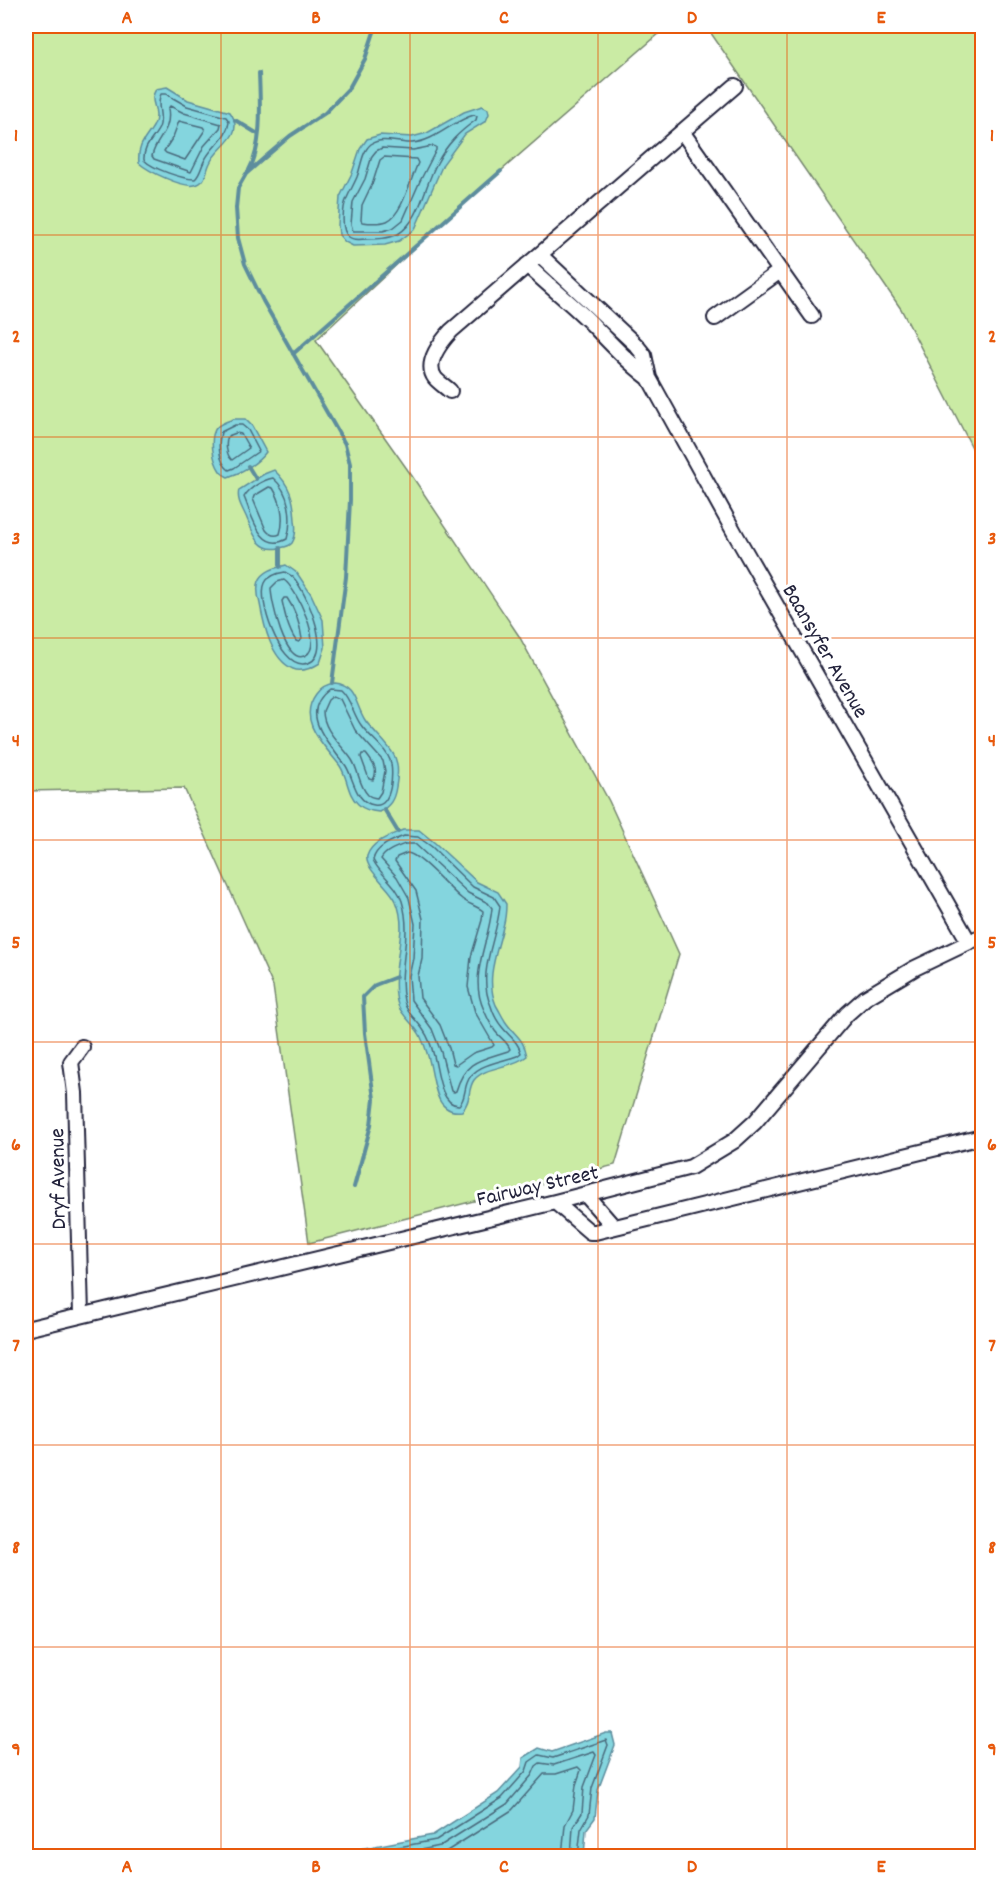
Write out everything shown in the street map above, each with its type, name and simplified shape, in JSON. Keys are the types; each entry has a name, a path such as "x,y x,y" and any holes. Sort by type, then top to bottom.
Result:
{"street":[{"path":"450,391 434,377 432,367 439,345 451,331 735,86"},
{"path":"683,133 812,316"},
{"name":"Baansyfer Avenue","path":"540,255 603,312 644,355 650,378 737,537 969,942"},
{"name":"Baansyfer Avenue","path":"527,266 591,324 619,353 650,378"},
{"path":"715,318 780,271"},
{"path":"591,324 603,312"},
{"name":"Fairway Street","path":"26,1329 586,1195 691,1167 734,1141 770,1106 847,1014 859,1003 915,968 982,936"},
{"name":"Dryf Avenue","path":"81,1315 75,1093 71,1062 82,1047"},
{"path":"555,1202 590,1232 982,1137"},
{"path":"586,1195 613,1226"}],"green space":[{"path":"26,26 668,26 450,215 316,340 412,476 519,636 609,801 679,954 615,1165 309,1243 273,986 184,788 26,791"},
{"path":"706,26 982,26 982,467 901,309"}],"water":[{"path":"167,87 188,100 230,112 234,120 233,134 212,159 204,179 199,184 182,184 157,174 139,163 140,148 155,122 154,93 156,89"},
{"path":"482,106 488,109 489,114 486,121 465,134 443,164 415,229 399,241 385,245 353,246 345,242 339,235 340,197 352,173 360,149 367,139 380,135 412,137 427,133 464,112"},
{"path":"234,419 245,419 252,426 266,452 249,467 228,477 221,472 215,461 213,438 218,426"},
{"path":"274,470 284,481 290,493 294,505 296,529 291,544 272,549 262,545 255,537 238,494 239,490"},
{"path":"286,565 297,573 311,594 323,620 325,648 320,663 303,670 293,669 285,664 274,650 266,632 257,590 264,574"},
{"path":"335,683 351,691 366,722 395,757 398,770 394,796 389,805 379,812 365,809 354,800 340,766 321,742 311,723 309,714 316,694 324,686"},
{"path":"403,830 419,830 477,882 498,892 506,904 493,966 493,995 505,1021 524,1045 527,1056 479,1075 472,1084 467,1103 462,1111 449,1110 439,1100 422,1040 398,1005 395,987 401,928 399,911 393,896 367,861 369,851 377,843"},
{"path":"606,1733 612,1733 615,1745 598,1790 595,1818 586,1830 584,1856 330,1856 433,1835 498,1793 522,1767 523,1758 539,1748 552,1752"}],"waterway":[{"path":"332,683 346,577 350,464 345,444 263,301 245,264 238,238 236,208 238,188 246,174 290,136 325,113 349,88 365,59 376,26"},
{"path":"249,170 259,136 259,73"},
{"path":"235,120 258,134"},
{"path":"293,354 501,171"},
{"path":"248,466 256,479"},
{"path":"280,548 280,567"},
{"path":"384,809 398,832"},
{"path":"354,1187 371,1125 374,1099 365,1033 363,997 375,985 396,977"}]}
